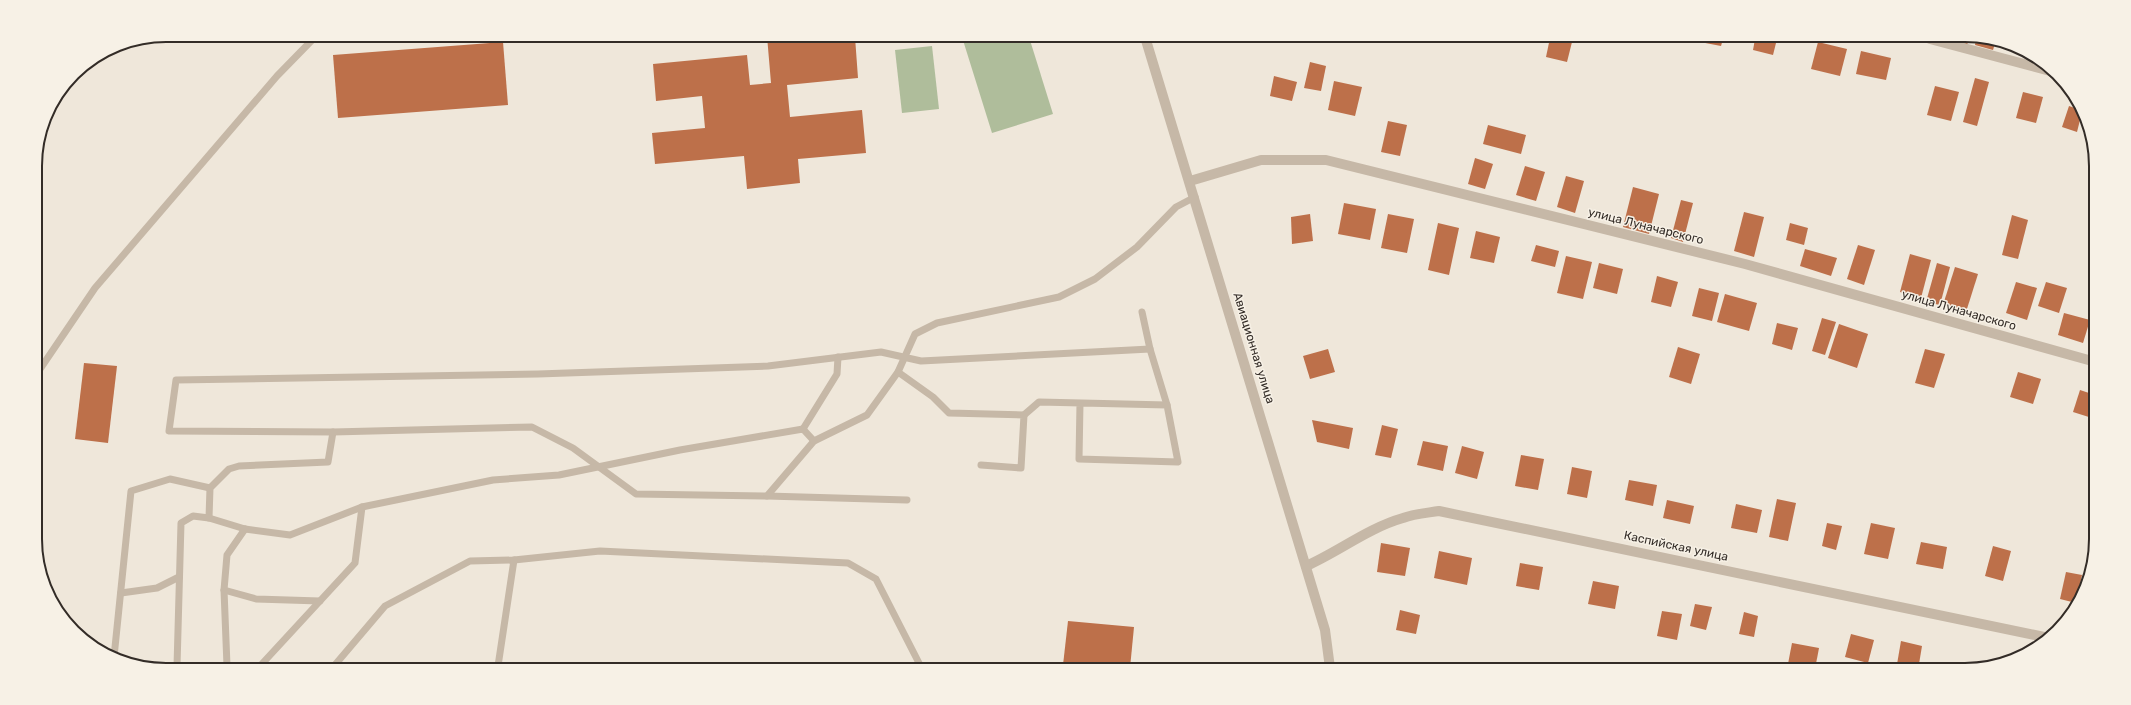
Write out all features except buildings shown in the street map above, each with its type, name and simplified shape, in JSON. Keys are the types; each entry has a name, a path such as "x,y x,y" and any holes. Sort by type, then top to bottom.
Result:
{"street":[{"name":"Авиационная улица","path":"1147,42 1190,181 1325,630 1329,663"},
{"path":"1941,42 2041,69"},
{"name":"улица Луначарского","path":"1190,181 1261,160 1326,160 1745,264 2089,360"},
{"name":"Каспийская улица","path":"1306,566 1328,557 1369,532 1402,518 1439,511 2041,636"}],"lane":[{"path":"42,367 95,288 277,76 310,42"},
{"path":"767,496 814,441 867,415 898,372 915,334 937,324 1058,297 1094,279 1137,247 1176,207 1195,198"},
{"path":"1080,403 1079,459 1178,462 1167,405 1150,349 1142,312"},
{"path":"907,500 636,494 573,448 532,427 333,432 169,431 176,380 530,374 760,367 881,352 921,361 1150,349"},
{"path":"177,663 181,523 193,516 209,518 245,529 290,535 362,507 493,480 559,475 680,450 802,429 837,374 838,357"},
{"path":"898,372 933,396 949,413 1024,415 1039,402 1167,405"},
{"path":"981,464 1021,468 1024,415"},
{"path":"802,429 814,441"},
{"path":"209,518 210,488 229,469 239,466 328,462 333,432"},
{"path":"115,652 131,491 170,479 210,488"},
{"path":"263,663 355,563 362,507"},
{"path":"226,663 224,590 227,555 245,529"},
{"path":"337,663 385,606 470,561 514,560 600,551 848,563 876,579 919,663"},
{"path":"498,663 514,560"},
{"path":"120,593 157,588 179,577"},
{"path":"224,590 256,599 320,601"}],"green space":[{"path":"964,42 1031,42 1053,114 992,133"},
{"path":"932,46 939,109 902,113 895,50"}]}
